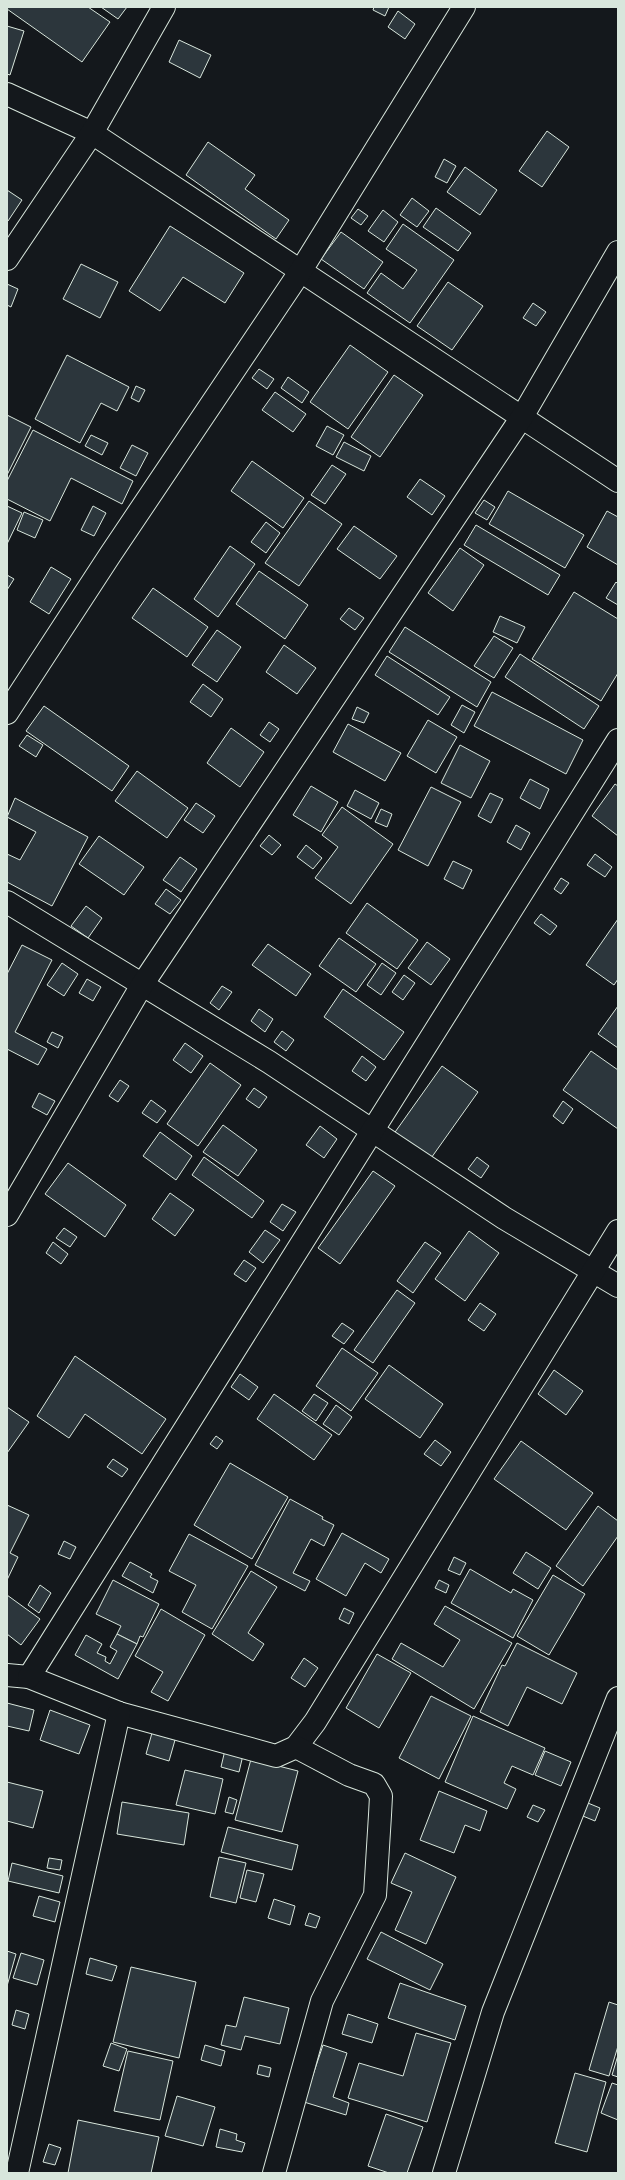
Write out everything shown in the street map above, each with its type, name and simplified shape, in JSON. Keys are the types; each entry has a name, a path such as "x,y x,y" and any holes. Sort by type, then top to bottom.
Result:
{"street":[{"path":"7,259 92,133 164,7"},
{"path":"7,713 110,555 300,272 464,7"},
{"path":"7,94 92,133 618,481"},
{"path":"7,1215 142,985 522,417 618,252"},
{"path":"29,1677 618,740"},
{"path":"7,902 269,1062 504,1218 594,1270 618,1286"},
{"path":"7,1674 29,1677 119,1713 276,1756 296,1747 316,1722 618,1231"},
{"path":"444,2173 493,2012 618,1698"},
{"path":"16,2173 119,1713"},
{"path":"274,2173 322,2001 375,1895 380,1823 380,1796 374,1784 349,1775 296,1747"}],"building":[{"path":"7,7 88,7 110,22 82,62 7,9"},
{"path":"101,7 127,7 118,19"},
{"path":"374,7 389,7 385,16 373,10"},
{"path":"398,11 415,24 405,39 388,27"},
{"path":"7,26 24,31 10,75 7,74"},
{"path":"179,40 211,55 200,78 169,62"},
{"path":"547,131 569,147 542,187 519,171"},
{"path":"208,142 255,175 245,189 289,220 276,239 186,175"},
{"path":"444,159 456,166 447,183 435,177"},
{"path":"465,167 497,190 480,215 447,192"},
{"path":"7,190 22,200 8,221 7,221"},
{"path":"412,198 429,211 417,227 400,215"},
{"path":"436,208 471,233 458,251 423,227"},
{"path":"358,209 368,216 361,225 351,218"},
{"path":"383,210 398,222 384,242 368,231"},
{"path":"403,224 454,260 410,323 367,293 381,273 403,289 417,270 386,249"},
{"path":"170,226 244,273 225,303 183,277 160,311 129,291"},
{"path":"341,232 383,262 364,289 321,259"},
{"path":"81,264 118,282 100,318 63,299"},
{"path":"448,282 483,306 452,350 417,326"},
{"path":"7,284 18,289 11,307 7,305"},
{"path":"533,303 546,312 536,326 523,318"},
{"path":"350,345 388,372 348,429 310,402"},
{"path":"67,355 129,387 117,411 101,403 80,443 35,419"},
{"path":"259,369 274,379 267,389 252,378"},
{"path":"394,375 423,395 380,457 351,437"},
{"path":"288,377 309,392 302,403 281,388"},
{"path":"136,386 145,390 139,402 131,398"},
{"path":"275,392 306,414 293,432 262,410"},
{"path":"7,415 31,427 7,475"},
{"path":"327,426 344,435 333,455 316,446"},
{"path":"33,430 133,481 122,504 71,478 50,521 7,499 7,481"},
{"path":"91,435 108,443 102,455 85,446"},
{"path":"344,442 371,456 364,471 336,457"},
{"path":"132,445 148,453 136,476 120,468"},
{"path":"252,461 304,498 283,528 231,491"},
{"path":"332,465 346,474 325,504 311,495"},
{"path":"420,479 445,496 432,515 407,497"},
{"path":"508,491 584,535 565,568 489,524"},
{"path":"484,500 495,507 487,520 475,513"},
{"path":"309,501 342,524 299,586 265,563"},
{"path":"7,506 22,513 7,544"},
{"path":"93,506 106,513 94,536 81,530"},
{"path":"607,511 618,517 618,565 587,547"},
{"path":"24,512 43,520 35,538 17,530"},
{"path":"266,522 280,533 266,553 251,542"},
{"path":"476,525 560,575 548,595 464,545"},
{"path":"354,526 397,556 380,579 337,549"},
{"path":"230,546 255,564 218,617 194,599"},
{"path":"460,548 484,565 453,611 428,593"},
{"path":"51,567 71,579 49,614 30,602"},
{"path":"259,571 308,605 285,639 236,604"},
{"path":"7,575 14,579 7,590"},
{"path":"616,582 618,584 618,605 606,598"},
{"path":"153,588 208,627 187,657 132,618"},
{"path":"574,592 618,619 618,673 601,701 532,659"},
{"path":"349,608 364,618 355,630 340,619"},
{"path":"500,616 525,627 517,643 493,632"},
{"path":"405,627 491,682 477,707 389,652"},
{"path":"217,630 241,647 217,682 192,665"},
{"path":"494,636 513,648 494,678 474,666"},
{"path":"284,645 316,668 297,694 266,672"},
{"path":"520,654 599,706 584,729 505,677"},
{"path":"387,656 450,697 438,715 375,675"},
{"path":"203,684 223,699 211,717 190,702"},
{"path":"492,692 583,740 566,774 474,726"},
{"path":"462,705 475,712 464,733 451,725"},
{"path":"44,706 129,766 112,791 26,731"},
{"path":"357,707 369,713 364,723 352,719"},
{"path":"428,720 457,737 436,773 407,756"},
{"path":"269,722 279,729 270,742 260,735"},
{"path":"348,724 401,753 385,781 333,752"},
{"path":"231,728 264,752 240,787 207,763"},
{"path":"27,735 43,745 36,757 19,746"},
{"path":"460,745 490,761 471,798 441,783"},
{"path":"137,771 188,808 167,838 115,801"},
{"path":"530,779 549,789 540,809 520,798"},
{"path":"615,784 618,786 618,836 592,816"},
{"path":"311,786 338,802 321,832 293,815"},
{"path":"431,787 461,802 428,866 398,850"},
{"path":"355,790 379,803 371,819 347,806"},
{"path":"490,793 503,799 491,823 478,816"},
{"path":"15,798 88,837 52,906 7,882 7,854 20,860 36,832 7,817"},
{"path":"196,803 215,816 203,833 184,820"},
{"path":"342,807 393,844 351,904 315,878 338,847 322,835"},
{"path":"381,809 392,814 387,827 375,822"},
{"path":"516,825 530,833 521,850 507,842"},
{"path":"269,835 281,845 272,855 260,846"},
{"path":"99,836 144,867 124,895 79,864"},
{"path":"306,845 322,858 313,869 297,857"},
{"path":"595,854 612,867 605,877 587,865"},
{"path":"180,857 197,869 181,892 163,880"},
{"path":"453,861 472,870 463,889 444,879"},
{"path":"561,878 569,883 561,894 554,889"},
{"path":"166,889 181,900 170,914 155,904"},
{"path":"367,903 418,940 397,969 346,933"},
{"path":"86,906 102,918 88,938 71,926"},
{"path":"541,914 557,926 550,935 534,923"},
{"path":"618,919 618,979 614,985 586,965"},
{"path":"339,938 376,964 356,992 319,966"},
{"path":"427,942 450,959 431,985 408,968"},
{"path":"268,944 311,974 296,996 252,965"},
{"path":"22,945 52,960 15,1032 47,1049 38,1065 7,1049 7,974"},
{"path":"62,963 78,974 64,996 47,985"},
{"path":"382,963 396,973 381,995 367,985"},
{"path":"404,975 415,983 403,1000 392,992"},
{"path":"87,979 101,987 93,1001 79,993"},
{"path":"222,986 232,992 219,1010 210,1003"},
{"path":"343,989 404,1032 384,1060 324,1017"},
{"path":"618,1006 618,1048 598,1034"},
{"path":"259,1009 273,1019 265,1032 251,1021"},
{"path":"282,1031 294,1040 286,1051 274,1042"},
{"path":"52,1032 63,1037 58,1048 47,1042"},
{"path":"185,1043 203,1056 191,1073 173,1060"},
{"path":"591,1051 618,1070 618,1129 563,1090"},
{"path":"362,1056 376,1067 366,1081 352,1071"},
{"path":"210,1063 241,1085 198,1146 167,1124"},
{"path":"442,1066 478,1092 429,1161 393,1135"},
{"path":"120,1080 129,1086 118,1102 109,1096"},
{"path":"254,1088 267,1097 259,1108 246,1099"},
{"path":"39,1093 55,1101 47,1115 32,1107"},
{"path":"151,1100 166,1111 157,1123 142,1113"},
{"path":"563,1101 573,1109 563,1124 553,1116"},
{"path":"223,1125 257,1150 238,1176 203,1152"},
{"path":"320,1126 337,1139 324,1158 306,1145"},
{"path":"160,1132 192,1156 176,1180 143,1156"},
{"path":"204,1157 264,1201 252,1218 192,1175"},
{"path":"477,1157 489,1166 481,1178 468,1169"},
{"path":"68,1163 126,1205 105,1237 45,1194"},
{"path":"373,1171 395,1186 340,1264 318,1248"},
{"path":"170,1193 194,1210 175,1236 152,1219"},
{"path":"282,1204 296,1212 283,1231 270,1222"},
{"path":"64,1228 77,1237 70,1247 56,1238"},
{"path":"265,1230 280,1240 263,1263 249,1252"},
{"path":"469,1231 499,1253 465,1301 435,1279"},
{"path":"53,1242 68,1254 61,1264 46,1253"},
{"path":"425,1242 441,1253 413,1293 397,1281"},
{"path":"244,1260 256,1268 246,1282 234,1274"},
{"path":"397,1290 415,1303 373,1363 354,1350"},
{"path":"480,1303 496,1314 484,1331 468,1320"},
{"path":"342,1323 354,1331 344,1344 332,1336"},
{"path":"342,1348 378,1373 351,1411 316,1386"},
{"path":"75,1356 166,1419 142,1454 85,1414 69,1438 37,1416"},
{"path":"389,1365 443,1404 420,1438 365,1399"},
{"path":"554,1370 583,1391 566,1415 538,1394"},
{"path":"240,1374 258,1387 249,1400 231,1387"},
{"path":"274,1394 332,1435 314,1460 257,1419"},
{"path":"314,1394 328,1403 316,1421 302,1411"},
{"path":"336,1405 352,1417 339,1435 323,1424"},
{"path":"7,1407 29,1422 7,1453"},
{"path":"216,1436 223,1441 217,1449 210,1444"},
{"path":"435,1440 451,1452 441,1466 424,1454"},
{"path":"521,1441 593,1493 566,1530 494,1479"},
{"path":"113,1459 128,1469 122,1477 107,1467"},
{"path":"230,1463 288,1497 252,1559 194,1525"},
{"path":"290,1499 323,1517 322,1519 334,1525 324,1546 311,1539 293,1573 310,1581 305,1591 255,1565"},
{"path":"7,1505 29,1515 10,1553 18,1557 7,1580"},
{"path":"598,1506 618,1521 618,1536 583,1586 556,1566"},
{"path":"342,1533 389,1559 381,1573 365,1563 346,1596 316,1579"},
{"path":"189,1534 248,1566 212,1629 182,1612 196,1585 169,1571"},
{"path":"64,1541 76,1547 70,1559 58,1554"},
{"path":"526,1552 551,1568 538,1589 513,1573"},
{"path":"454,1557 466,1563 460,1575 448,1570"},
{"path":"130,1562 152,1574 150,1577 158,1581 153,1593 122,1576"},
{"path":"470,1569 511,1593 513,1589 533,1600 513,1638 451,1603"},
{"path":"251,1571 277,1587 248,1633 264,1644 253,1661 212,1634"},
{"path":"553,1575 585,1594 549,1655 517,1636"},
{"path":"113,1580 159,1604 143,1637 140,1636 137,1644 117,1634 121,1626 96,1614"},
{"path":"439,1580 449,1585 446,1593 435,1588"},
{"path":"40,1585 51,1593 39,1613 28,1605"},
{"path":"7,1595 40,1619 21,1645 7,1634"},
{"path":"445,1606 512,1643 474,1709 392,1659 401,1643 443,1667 460,1640 434,1624"},
{"path":"344,1608 354,1613 349,1624 339,1619"},
{"path":"161,1609 205,1635 168,1701 151,1692 163,1672 135,1656"},
{"path":"117,1634 137,1644 118,1679 75,1655 86,1635 102,1644 97,1653 106,1657 105,1661 110,1664 117,1651 110,1647"},
{"path":"517,1643 577,1673 562,1704 527,1687 508,1726 480,1712 502,1665 505,1666"},
{"path":"377,1654 411,1673 379,1728 346,1708"},
{"path":"304,1658 318,1668 305,1687 291,1678"},
{"path":"431,1696 471,1716 439,1779 399,1758"},
{"path":"7,1703 34,1710 29,1731 7,1726"},
{"path":"50,1710 90,1725 79,1754 40,1740"},
{"path":"473,1716 545,1748 533,1775 512,1766 504,1783 516,1789 507,1809 445,1782"},
{"path":"152,1733 175,1740 169,1761 146,1754"},
{"path":"225,1750 243,1755 239,1772 221,1767"},
{"path":"545,1751 571,1762 561,1786 535,1775"},
{"path":"251,1759 298,1771 282,1832 235,1820"},
{"path":"185,1770 223,1779 215,1814 176,1805"},
{"path":"7,1782 43,1791 33,1828 7,1821"},
{"path":"439,1791 487,1811 480,1831 465,1825 454,1853 420,1840"},
{"path":"229,1797 237,1800 233,1814 225,1812"},
{"path":"583,1801 600,1808 595,1821 578,1814"},
{"path":"122,1802 189,1813 184,1845 117,1834"},
{"path":"533,1805 545,1810 538,1822 527,1817"},
{"path":"228,1827 298,1845 292,1870 221,1852"},
{"path":"405,1853 456,1877 426,1944 395,1930 412,1892 391,1883"},
{"path":"219,1857 246,1863 236,1903 210,1897"},
{"path":"49,1858 62,1860 60,1870 47,1868"},
{"path":"12,1863 63,1876 59,1893 8,1881"},
{"path":"247,1870 264,1874 256,1902 240,1898"},
{"path":"39,1896 60,1902 55,1922 33,1916"},
{"path":"274,1899 295,1906 290,1925 268,1918"},
{"path":"309,1913 320,1917 316,1928 305,1925"},
{"path":"381,1932 443,1964 430,1990 367,1959"},
{"path":"7,1951 16,1954 7,1986"},
{"path":"21,1953 44,1960 37,1985 13,1978"},
{"path":"90,1958 117,1966 112,1981 86,1974"},
{"path":"131,1967 196,1982 179,2058 113,2042"},
{"path":"400,1983 466,2006 455,2040 388,2018"},
{"path":"244,1997 289,2008 280,2044 245,2036 241,2050 221,2045 226,2025 236,2027"},
{"path":"609,2002 618,2005 618,2046 609,2076 589,2070"},
{"path":"16,2010 29,2014 25,2029 12,2025"},
{"path":"348,2014 378,2024 372,2043 342,2034"},
{"path":"416,2033 451,2043 427,2122 348,2098 359,2063 403,2076"},
{"path":"111,2043 127,2049 119,2071 103,2066"},
{"path":"205,2045 225,2051 221,2066 201,2060"},
{"path":"323,2045 347,2053 333,2097 349,2103 346,2115 304,2102"},
{"path":"128,2051 173,2061 160,2120 114,2111"},
{"path":"618,2055 618,2077 612,2075"},
{"path":"259,2065 271,2068 269,2077 257,2074"},
{"path":"575,2073 606,2082 587,2152 555,2143"},
{"path":"612,2083 618,2085 618,2120 601,2113"},
{"path":"177,2096 215,2107 203,2146 165,2136"},
{"path":"386,2114 423,2127 407,2173 389,2173 368,2166"},
{"path":"78,2120 159,2137 151,2173 68,2173"},
{"path":"220,2129 237,2134 236,2140 245,2143 242,2152 216,2147"},
{"path":"49,2144 61,2148 55,2165 43,2162"}]}
